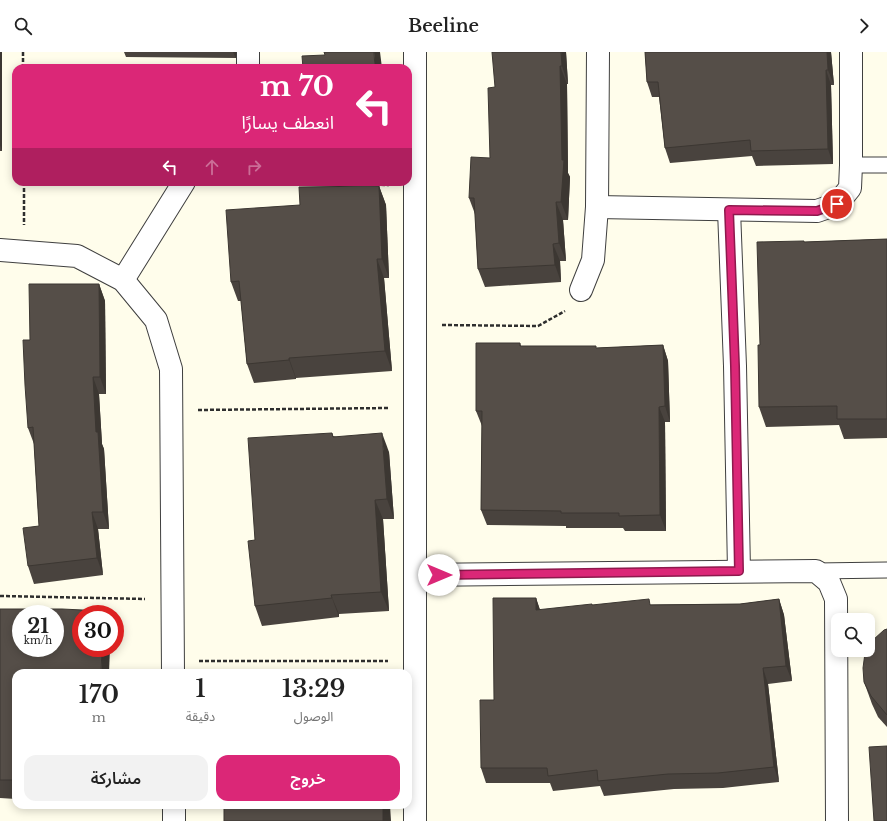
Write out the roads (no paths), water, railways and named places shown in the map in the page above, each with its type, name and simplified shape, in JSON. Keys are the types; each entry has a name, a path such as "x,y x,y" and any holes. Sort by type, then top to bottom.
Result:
{"street":[{"path":"248,52 248,64"},
{"path":"415,52 415,821"},
{"path":"581,290 593,260 597,207 598,52"},
{"path":"597,207 817,211 837,204 850,188 851,52"},
{"path":"123,280 182,186"},
{"path":"729,210 735,366 739,571"},
{"path":"0,250 77,256 123,280 156,320 171,369 173,667"},
{"path":"415,576 816,571 829,582 836,599 837,821"},
{"path":"174,809 174,821"}],"lane":[{"path":"851,165 887,165"},
{"path":"816,571 887,570"}]}
